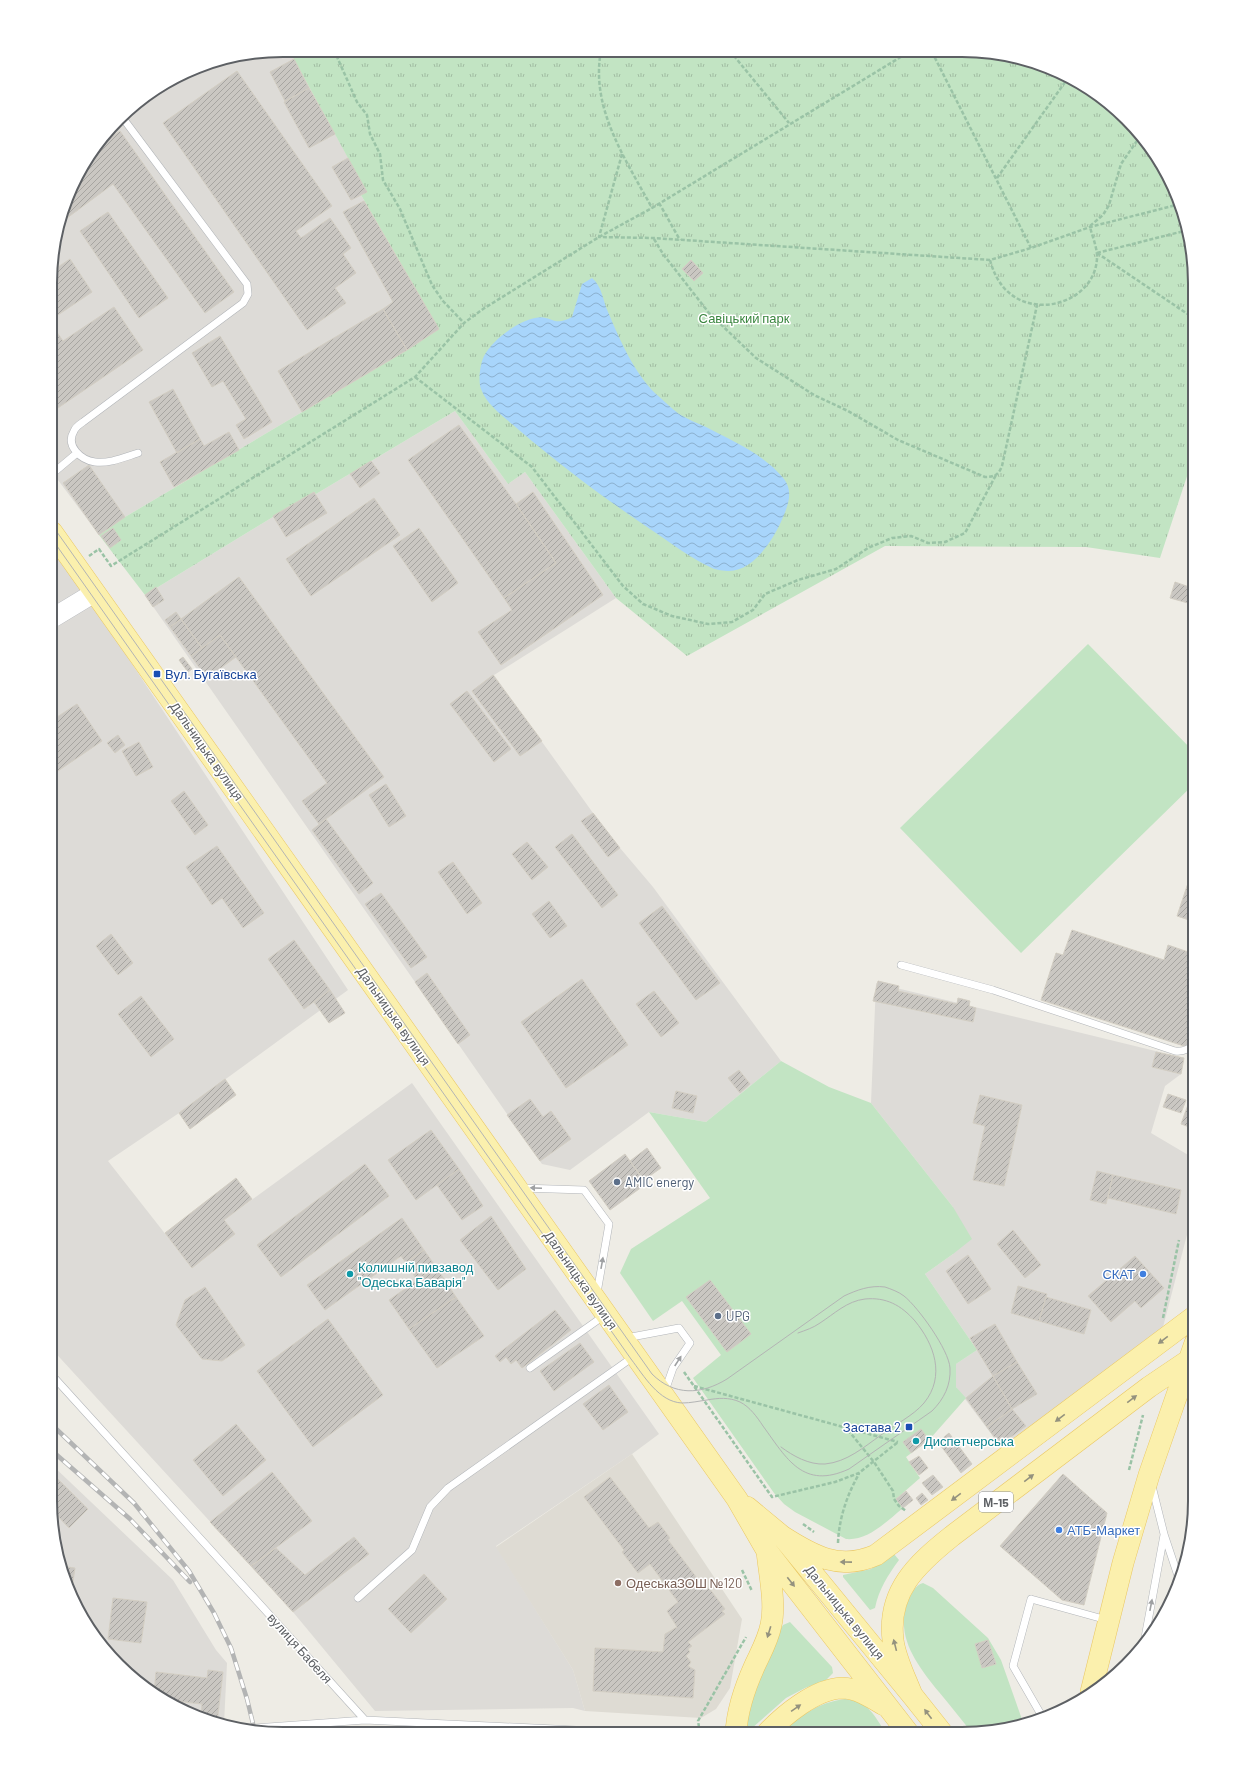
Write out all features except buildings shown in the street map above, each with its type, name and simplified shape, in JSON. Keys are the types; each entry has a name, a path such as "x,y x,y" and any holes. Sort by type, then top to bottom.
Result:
{"main road":[{"name":"Дальницька вулиця","path":"57,539 600,1308 737,1499 767,1552 904,1727"},
{"path":"57,614 94,592"},
{"path":"782,1536 805,1551 827,1560 842,1562 866,1560 876,1555 1188,1321"},
{"name":"М-15","path":"912,1694 893,1641 892,1619 898,1595 909,1575 925,1558 952,1536 1149,1387 1188,1354"},
{"name":"М-15","path":"1093,1685 1124,1563 1139,1473 1188,1360"},
{"name":"Дальницька вулиця","path":"737,1499 782,1536 938,1727"},
{"path":"737,1727 744,1691 766,1642 772,1624 772,1606 767,1552"},
{"path":"774,1727 801,1704 828,1691 842,1688 855,1690 872,1697 891,1709"}],"lane":[{"path":"126,121 246,284 248,294 243,303 83,422 74,431 72,436 71,442 77,453 84,458 96,462 119,459 138,453"},
{"path":"57,470 77,453"},
{"path":"901,965 993,990 1175,1051 1182,1052 1188,1049"},
{"path":"515,1188 584,1190 609,1224 600,1308 530,1368"},
{"path":"623,1339 679,1328 690,1343 677,1363 663,1396"},
{"path":"358,1598 412,1550 430,1507 448,1488 635,1356"},
{"name":"вулиця Бабеля","path":"57,1381 365,1720"},
{"path":"1139,1473 1164,1534 1177,1572"},
{"path":"1146,1632 1164,1534"},
{"path":"1039,1713 1013,1666 1031,1599 1109,1621"},
{"path":"268,1727 365,1720 513,1727"}],"path":[{"path":"337,57 357,102 367,115 370,134 380,154 383,180 400,208 432,285 443,301 464,323"},
{"path":"600,57 598,72 604,110 622,154 652,208"},
{"path":"735,57 789,123"},
{"path":"75,565 99,549 112,566 415,377 464,323 483,309 599,237 652,208 789,123 901,57"},
{"path":"935,57 1031,248"},
{"path":"997,178 1065,82"},
{"path":"1090,227 1103,215 1109,205 1121,164 1137,140"},
{"path":"599,237 622,154"},
{"path":"659,203 680,240"},
{"path":"599,237 653,238 990,260 1031,248 1090,227 1174,205"},
{"path":"990,260 995,276 1006,290 1020,300 1037,305 1054,305 1071,299 1084,288 1094,273 1097,253 1090,227"},
{"path":"1097,253 1182,232"},
{"path":"653,238 663,254 709,313 756,358 814,395 848,411 898,440 985,477 996,475"},
{"path":"1097,253 1188,314"},
{"path":"415,377 532,467 624,586 643,604 672,616 708,624 732,622 753,610 765,594 798,580 836,569 868,548 892,538 912,536 928,543 945,542 965,533 1002,466 1037,305"},
{"path":"1157,1345 1179,1240"},
{"path":"677,1363 693,1386 772,1497 835,1482 859,1473 898,1442 848,1430 693,1386"},
{"path":"1139,1473 1144,1414"},
{"path":"848,1430 874,1462 893,1491 896,1503 903,1510 910,1513"},
{"path":"838,1547 838,1532 842,1513 848,1492 859,1473"},
{"path":"742,1570 753,1593"},
{"path":"699,1727 698,1721 748,1634"}],"shaded area":[{"path":"268,57 293,57 367,192 361,195 439,329 407,350 125,517 99,535 57,479 57,268 61,239 74,197 87,170 113,134 134,113 170,87 210,69 239,61"},
{"path":"455,411 508,484 525,472 616,598 494,675 593,813 653,887 781,1061 706,1122 649,1112 570,1170 542,1164 145,595 314,492 316,494"},
{"path":"57,552 85,592 57,608"},
{"path":"91,602 348,990 179,1113 108,1161 192,1268 235,1234 224,1220 412,1083 659,1434 496,1546 573,1670 585,1711 573,1708 375,1711 293,1612 57,1355 57,628"},
{"path":"876,983 1184,1058 1181,1074 1165,1086 1151,1133 1188,1155 1188,1231 1162,1331 1001,1447 956,1387 956,1364 977,1350 925,1274 953,1254 953,1207 871,1103"},
{"name":"ОдеськаЗОШ №120","path":"632,1454 742,1619 730,1688 716,1709 701,1718 585,1711 573,1670 496,1547"},
{"path":"57,1470 173,1580 216,1650 227,1663 224,1719 197,1710 170,1697 134,1671 113,1650 87,1614 69,1574 61,1545 57,1516"}],"green space":[{"name":"Савіцький парк","path":"293,57 977,57 1006,61 1035,69 1062,80 1087,95 1111,113 1141,145 1165,183 1176,210 1184,239 1188,268 1188,473 1160,558 1086,547 885,546 687,656 616,598 525,472 508,484 455,411 316,494 314,492 145,595 99,535 125,517 407,350 439,329 361,195 366,191"},
{"path":"1088,644 1188,746 1188,790 1021,953 900,828"},
{"path":"781,1061 829,1087 871,1103 953,1207 972,1239 925,1274 977,1350 956,1364 956,1387 966,1398 929,1440 906,1457 920,1478 896,1499 903,1508 877,1529 862,1537 854,1539 846,1539 795,1512 784,1504 774,1493 693,1378 721,1355 682,1301 653,1321 620,1273 631,1249 710,1198 649,1112 706,1122"},
{"path":"894,1554 899,1560 884,1582 875,1608 870,1610 843,1577 843,1575 871,1569"},
{"path":"923,1583 933,1588 988,1638 1001,1660 1022,1719 1006,1723 967,1727 923,1672 910,1650 904,1626 904,1614 908,1601 912,1592"},
{"path":"790,1622 832,1667 833,1673 826,1680 805,1688 786,1698 753,1727 746,1727 748,1710 783,1625"},
{"path":"845,1699 866,1706 882,1727 787,1727 810,1711 826,1703"}],"water":[{"path":"592,278 600,289 617,334 628,356 648,386 679,414 748,449 768,463 776,470 787,484 789,490 788,502 780,524 760,555 745,566 737,570 718,570 688,555 616,506 567,469 503,417 492,407 484,395 480,386 481,368 484,356 493,344 506,332 528,320 540,317 560,321 572,317 582,284"}],"tram line":[{"path":"57,532 652,1374 669,1386 679,1389 688,1391 707,1388 727,1379 844,1296 864,1288 885,1287 902,1295 917,1309 939,1340 948,1360 950,1374 948,1386 940,1402 932,1411 849,1469 833,1475 820,1476 808,1473 798,1468 789,1460 753,1412 740,1402 732,1399 719,1398 682,1403 674,1402 659,1393 631,1359 57,546"},
{"path":"781,1447 796,1457 813,1463 825,1464 841,1460 862,1449 920,1408 931,1393 935,1382 935,1360 928,1340 910,1315 893,1303 880,1299 858,1300 841,1308 815,1326 798,1333"}],"railway":[{"path":"57,1430 134,1503 189,1571 214,1613 231,1648 253,1725"},
{"path":"57,1455 130,1519 190,1582"}],"place":[{"name":"Вул. Бугаївська","path":"157,674"},
{"name":"AMIC energy","path":"617,1182"},
{"name":"Колишній пивзавод \"Одеська Баварія\"","path":"350,1274"},
{"name":"СКАТ","path":"1143,1274"},
{"name":"UPG","path":"718,1316"},
{"name":"Застава 2","path":"909,1427"},
{"name":"Диспетчерська","path":"916,1441"},
{"name":"АТБ-Маркет","path":"1059,1530"},
{"name":"ОдеськаЗОШ №120","path":"618,1583"}]}
